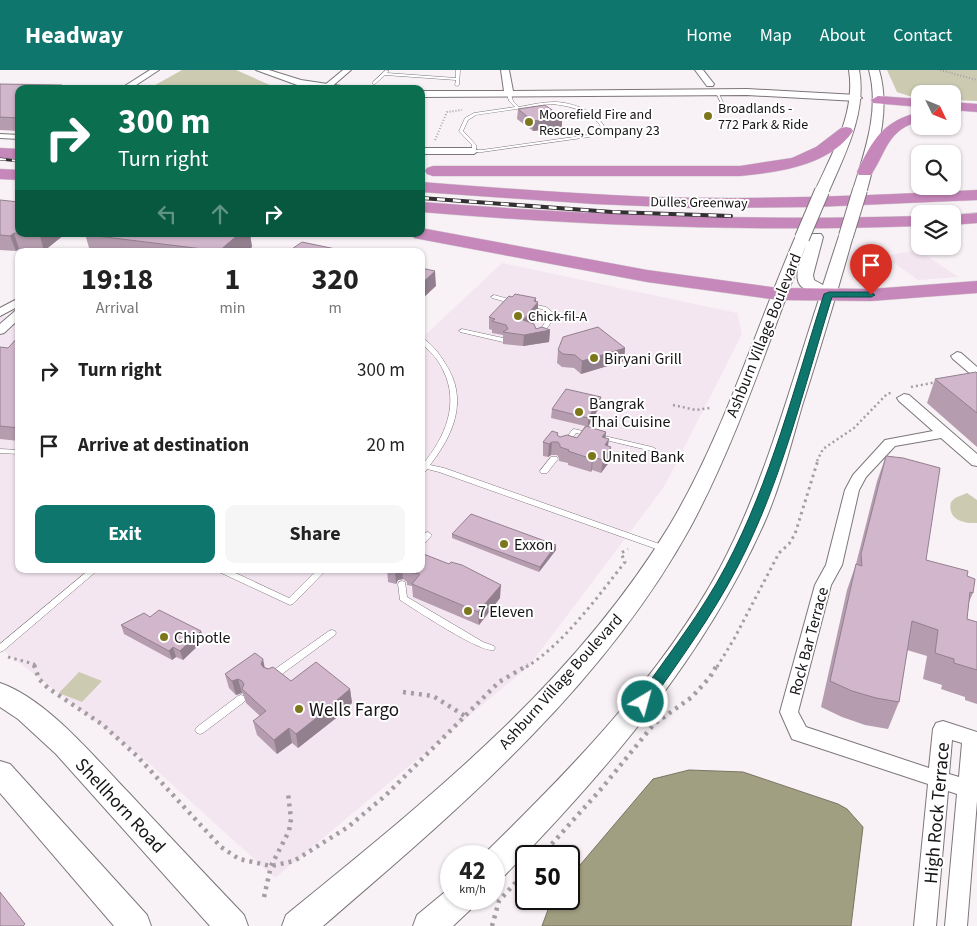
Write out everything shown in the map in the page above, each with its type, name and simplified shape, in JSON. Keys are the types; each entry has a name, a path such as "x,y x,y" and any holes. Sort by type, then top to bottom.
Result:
{"highway":[{"path":"878,100 911,102"},
{"path":"961,107 977,108"},
{"path":"961,114 977,115"},
{"path":"865,172 880,140 886,133 902,121 911,118"},
{"path":"425,171 740,170 766,168 794,163 817,154 846,131"},
{"path":"0,152 15,154"},
{"path":"0,174 15,175"},
{"name":"Dulles Greenway","path":"425,186 650,202 742,203 882,200 977,195"},
{"path":"882,200 977,190"},
{"name":"Dulles Greenway","path":"425,207 504,214 684,224 791,225 911,222"},
{"path":"961,219 977,218"},
{"path":"425,235 647,276 778,294 871,295 977,287"}],"main road":[{"path":"846,131 857,98 858,83 854,70"},
{"path":"505,854 573,784 634,714 675,658 732,567 754,521 770,479 829,294 865,172 877,121 879,81 874,70"},
{"path":"857,98 878,100"},
{"name":"Ashburn Village Boulevard","path":"298,926 404,837 500,750 596,647 639,590 666,549 697,494 778,294 809,237 827,190 846,131"},
{"path":"809,237 805,275 807,283 829,294"},
{"name":"Shellhorn Road","path":"0,694 27,711 66,746 232,926"},
{"path":"0,773 135,926"},
{"path":"429,926 447,910"}],"street":[{"path":"130,85 154,70"},
{"path":"260,70 310,85"},
{"path":"329,85 347,70"},
{"path":"505,70 509,94"},
{"path":"699,70 710,84 725,90 857,98"},
{"path":"691,92 702,89 710,84"},
{"path":"425,94 747,92"},
{"path":"0,136 15,136"},
{"path":"425,150 474,151"},
{"path":"0,312 15,303"},
{"path":"0,330 15,317"},
{"path":"958,356 977,373"},
{"path":"901,392 977,462"},
{"name":"Rock Bar Terrace","path":"944,433 890,443 860,475 852,490 834,565 823,585 789,712 799,733 968,789"},
{"name":"High Rock Terrace","path":"925,926 943,729 974,739 956,926"}],"lane":[{"path":"374,83 388,70"},
{"path":"457,85 458,70"},
{"path":"384,74 458,79"},
{"path":"716,92 726,110"},
{"path":"509,94 511,101 518,108"},
{"path":"555,103 567,105 578,108 598,121 604,126 604,130 599,134 588,136 491,151 474,151 474,145 461,131 469,116 518,108 555,103"},
{"path":"494,297 550,311 554,315 538,337"},
{"path":"462,331 503,340"},
{"path":"425,342 433,349 448,370 453,386 455,412 442,441 425,464"},
{"path":"562,448 574,431 652,450"},
{"path":"0,451 15,452"},
{"path":"544,471 554,459"},
{"path":"425,468 442,470 666,549"},
{"path":"425,538 428,535"},
{"path":"0,649 90,573"},
{"path":"228,573 290,602 319,573"},
{"path":"402,584 403,598 480,644 492,648"},
{"path":"272,678 332,633"},
{"path":"200,730 242,700"}],"path":[{"path":"940,70 977,80"},
{"path":"551,845 602,788 654,724 692,697 710,677 734,639 779,553 789,544 794,534 814,467 823,449 854,428 886,394 938,382"},
{"path":"673,405 696,410 710,408"},
{"path":"0,653 15,661 25,661 34,664 39,679 48,688 103,726 137,756 221,847 239,859 271,866 294,861 348,827 386,795 507,675 523,670 540,657 595,599 625,562 621,553 628,549"},
{"path":"403,692 433,696 466,716"},
{"path":"264,897 271,866 289,831 291,819 288,793"},
{"path":"492,926 494,913 502,895 515,882"}],"shaded area":[{"path":"911,251 911,255 925,255 958,277 918,280 884,256"},
{"path":"502,263 737,313 742,334 664,487 529,666 275,878 142,757 0,648 0,316 15,317 15,573 425,573 425,335"},
{"path":"689,770 743,772 838,804 847,809 863,827 851,926 542,926 548,910 580,910 580,865 653,779"}],"green space":[{"path":"182,70 236,70 270,85 155,85"},
{"path":"887,70 977,70 977,101 961,100 961,85 911,85 911,96 897,92"},
{"path":"967,493 977,500 977,523 966,523 957,519 951,513 951,502 955,498"},
{"path":"79,672 102,681 82,702 59,693"}],"building":[{"path":"0,84 62,85 15,85 15,118 0,117"},
{"path":"545,105 562,117 533,121 518,109"},
{"path":"0,200 15,202 15,233 10,236 0,235"},
{"path":"105,237 235,237 223,248 195,248"},
{"path":"302,242 331,248 293,248"},
{"path":"425,269 435,271 425,280"},
{"path":"515,294 536,298 534,301 538,302 523,320 534,324 536,329 542,327 550,330 524,335 503,332 508,329 506,325 492,321 495,319 489,317 509,296 512,297"},
{"path":"598,327 625,348 582,361 575,355 563,354 558,350 563,337"},
{"path":"15,340 15,428 0,426 0,347 8,348"},
{"path":"976,372 977,413 935,379"},
{"path":"566,389 601,397 588,418 552,409"},
{"path":"586,426 606,432 602,437 609,439 605,445 611,447 603,460 593,457 592,459 568,451 560,447 558,442 549,444 543,442 552,431 558,433 557,435 560,437 567,435 577,438"},
{"path":"886,456 903,458 940,468 926,560 968,571 967,576 975,579 973,593 970,592 967,619 977,622 977,670 954,663 954,659 935,653 938,630 912,621 899,702 852,691 830,681 856,564 862,566 861,554"},
{"name":"Exxon","path":"471,514 556,545 540,567 452,534"},
{"path":"425,555 449,564 451,562 462,565 501,585 478,612 412,584 420,574 413,573 425,573"},
{"name":"Chipotle","path":"159,610 201,631 180,651 173,647 169,651 121,625 144,613 150,617"},
{"name":"Wells Fargo","path":"255,653 263,659 261,664 263,667 268,669 273,667 291,681 316,662 350,689 338,701 296,734 289,728 274,740 253,721 266,711 242,689 244,684 242,681 238,679 232,681 225,674"},
{"path":"0,892 25,924 23,926 0,926"}],"railway":[{"path":"0,159 15,161"},
{"path":"425,198 612,212 731,216"}],"place":[{"name":"Broadlands - 772 Park & Ride","path":"708,116"},
{"name":"Moorefield Fire and Rescue, Company 23","path":"529,122"},
{"name":"Chick-fil-A","path":"518,316"},
{"name":"Biryani Grill","path":"594,358"},
{"name":"Bangrak Thai Cuisine","path":"579,412"},
{"name":"United Bank","path":"592,456"},
{"name":"Exxon","path":"504,544"},
{"name":"7 Eleven","path":"468,611"},
{"name":"Chipotle","path":"164,637"},
{"name":"Wells Fargo","path":"299,709"}],"route":[{"path":"643,702 670,666 702,617 732,567 754,521 770,479 829,294 871,295"}]}
